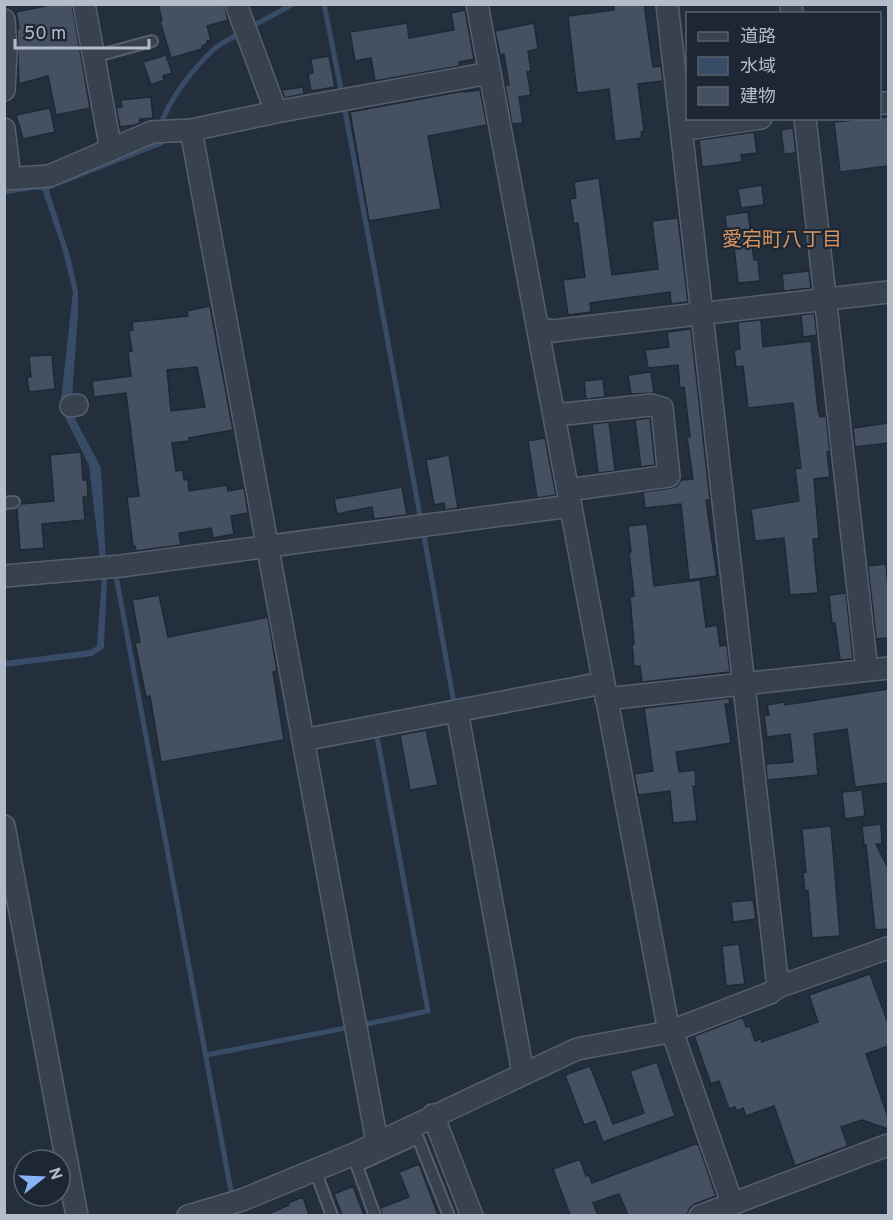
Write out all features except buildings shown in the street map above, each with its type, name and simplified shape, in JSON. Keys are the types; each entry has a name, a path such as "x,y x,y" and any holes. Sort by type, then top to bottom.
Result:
{"street":[{"path":"84,4 111,150"},
{"path":"236,4 276,112"},
{"path":"477,4 671,1031 736,1207"},
{"path":"667,4 778,987"},
{"path":"4,20 6,52 4,90"},
{"path":"4,129 7,179 52,182 111,150 160,132 191,130 490,73"},
{"path":"682,130 748,120"},
{"path":"805,120 867,670"},
{"path":"191,130 377,1142"},
{"path":"538,328 552,331 888,292"},
{"path":"4,576 104,568 267,548 569,498 669,476 662,408 651,405 555,415"},
{"path":"303,740 458,711 605,691 744,683 888,668"},
{"path":"458,711 523,1073"},
{"path":"4,826 76,1215"},
{"path":"188,1215 243,1208 315,1170 577,1049 671,1031 770,993 778,987 888,948"},
{"path":"433,1115 472,1215"},
{"path":"700,1215 736,1207 888,1145"}],"lane":[{"path":"93,57 152,41"},
{"path":"375,1215 357,1167 418,1138 449,1215"},
{"path":"315,1170 332,1215"}],"water":[{"path":"161,126 163,145 49,191 70,256 78,292 71,411 101,468 107,579 104,648 92,656 5,667 4,661 90,650 97,646 102,576 89,465 65,417 61,400 73,292 62,248 41,186 157,142"}],"waterway":[{"path":"251,27 293,4"},
{"path":"324,4 342,94"},
{"path":"160,127 175,96 197,67 216,47 241,33"},
{"path":"344,105 421,521"},
{"path":"4,192 35,187 44,188"},
{"path":"424,536 454,703 451,703"},
{"path":"116,576 231,1191"},
{"path":"367,1024 428,1011 376,731"},
{"path":"206,1055 346,1028"}],"district":[{"name":"愛宕町八丁目","path":"782,241"}]}
